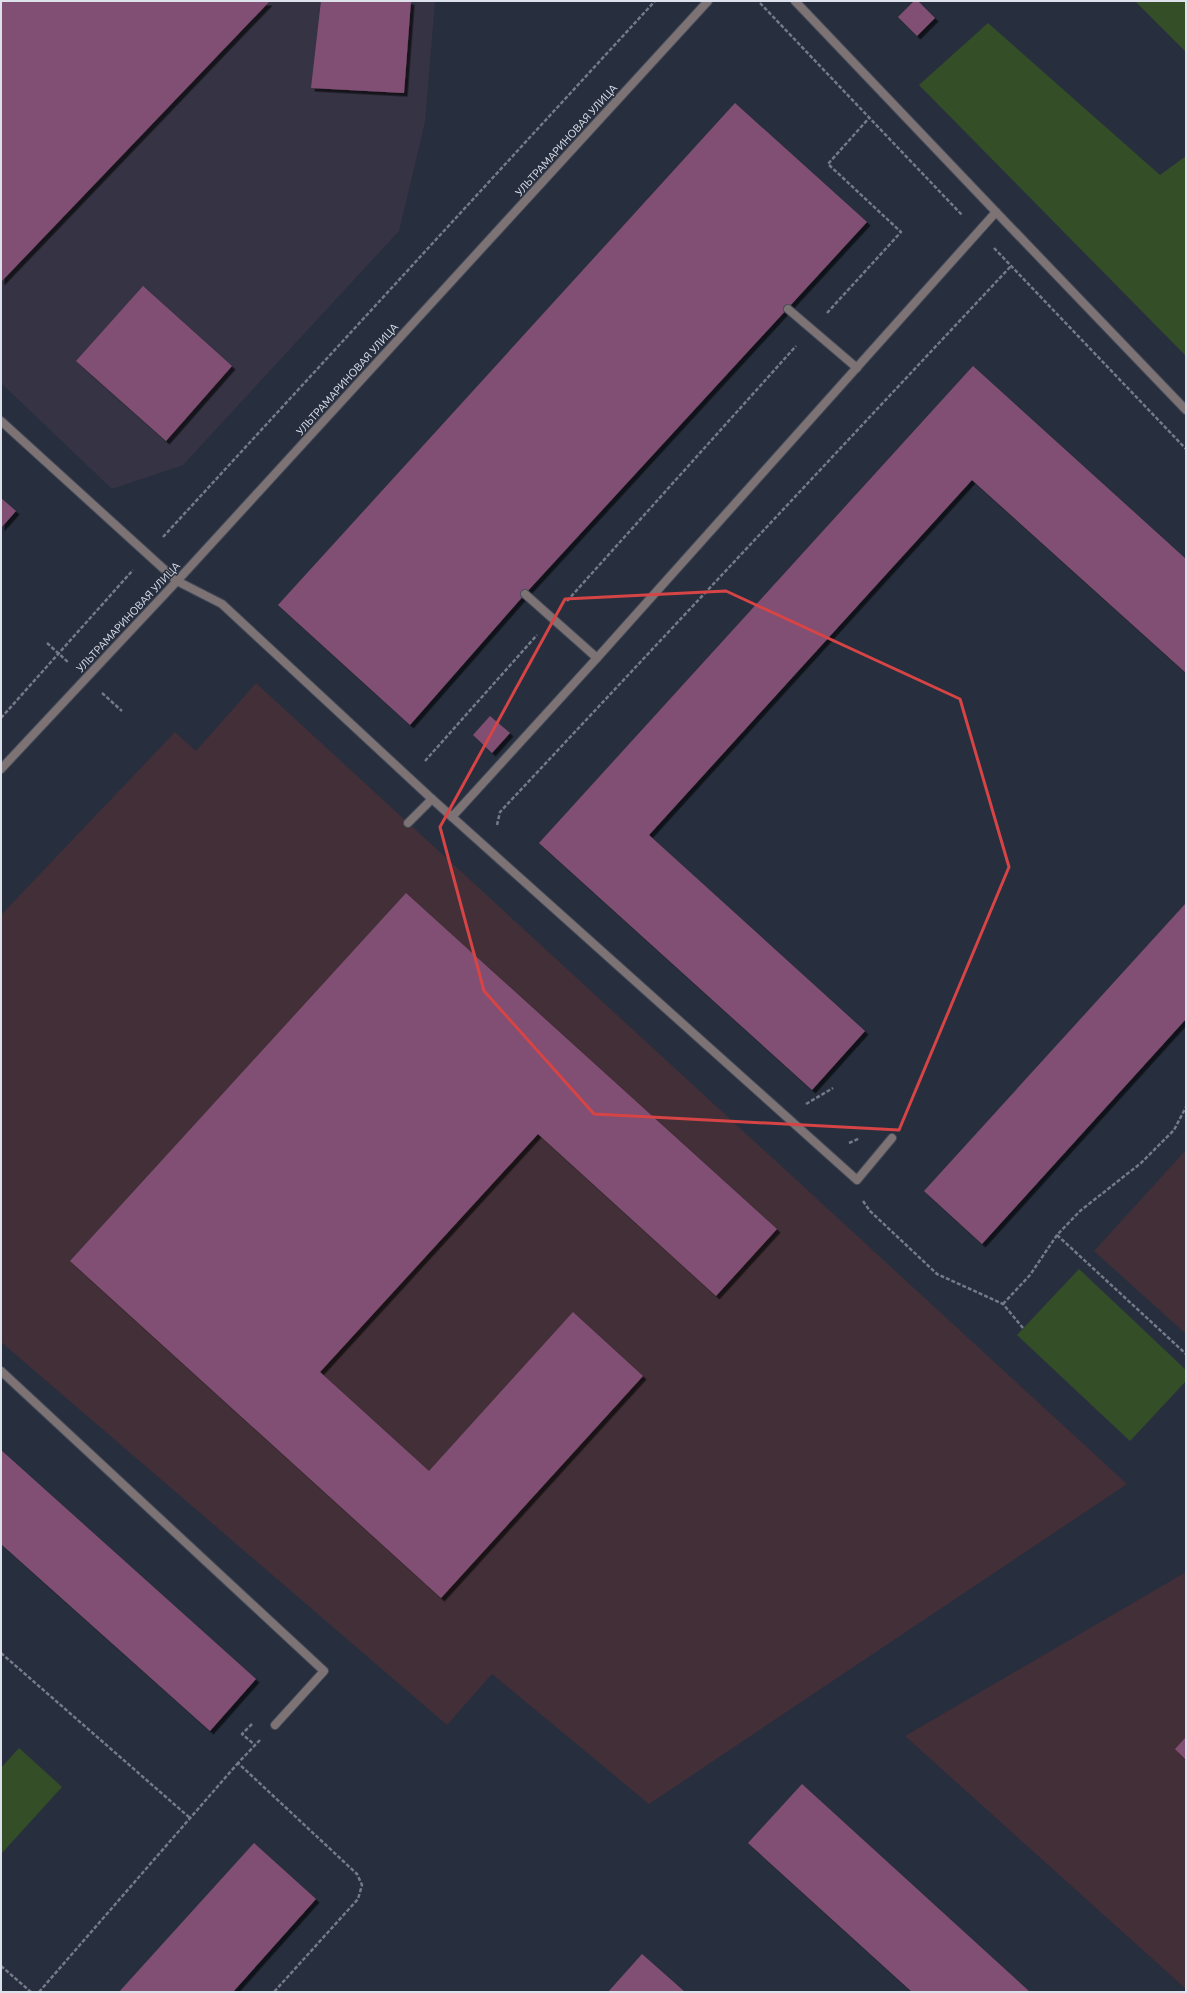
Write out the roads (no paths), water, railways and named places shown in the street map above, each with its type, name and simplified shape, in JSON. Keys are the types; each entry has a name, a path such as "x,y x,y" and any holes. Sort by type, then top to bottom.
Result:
{"street":[{"name":"УЛЬТРАМАРИНОВАЯ УЛИЦА","path":"1,769 177,581 708,1"},
{"path":"795,1 1186,410"},
{"path":"452,817 597,658 996,212"},
{"path":"788,309 857,368"},
{"path":"1,421 177,581 222,604 432,799 857,1180 892,1138"},
{"path":"525,594 597,658"},
{"path":"408,822 432,799"},
{"path":"1,1371 324,1671 275,1725"}]}
